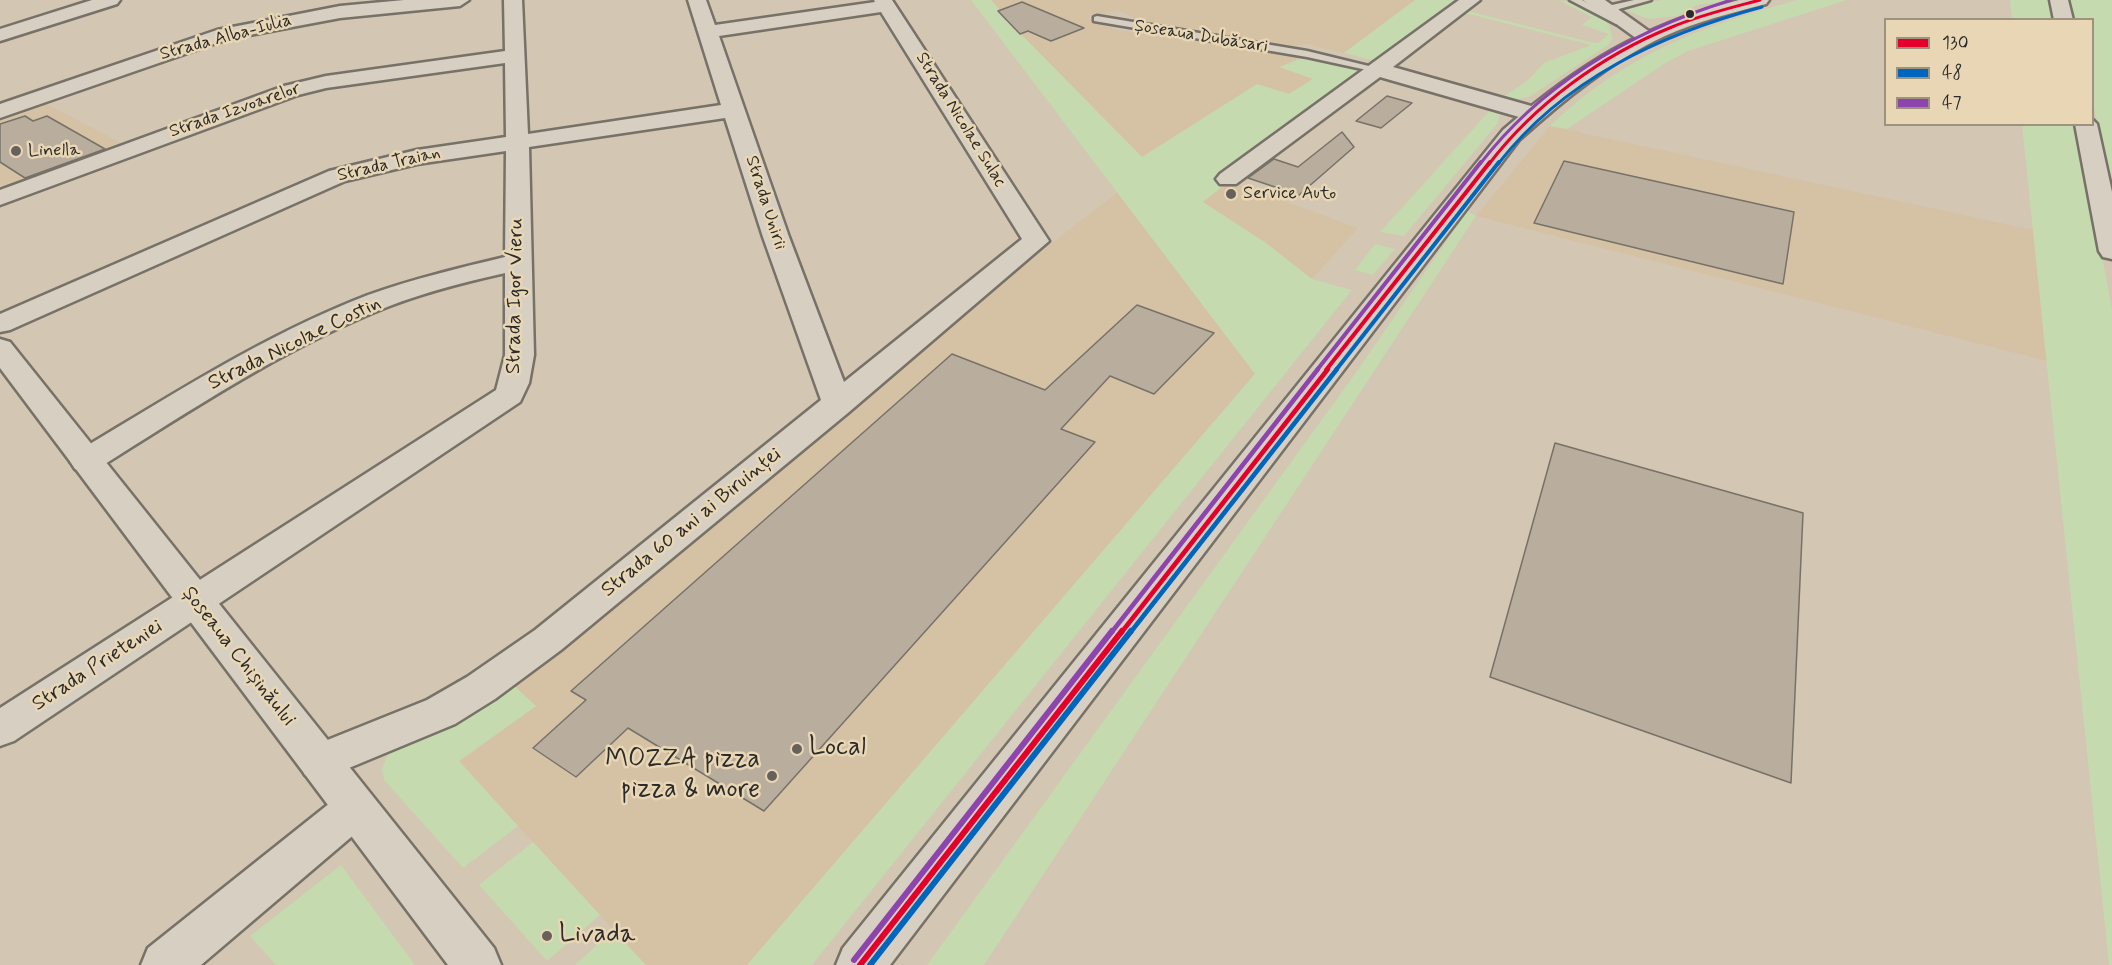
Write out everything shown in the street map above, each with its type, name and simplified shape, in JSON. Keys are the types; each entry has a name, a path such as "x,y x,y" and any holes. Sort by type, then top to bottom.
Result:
{"main road":[{"path":"0,35 111,0"},
{"name":"Strada Alba-Iulia","path":"0,111 206,39 262,25 354,5 460,0"},
{"name":"Strada Igor Vieru","path":"196,602 508,395 516,376 519,262 513,0"},
{"name":"Strada Unirii","path":"697,0 776,237 837,405"},
{"path":"1228,179 1471,0"},
{"path":"1592,0 1628,24 1692,20 1760,0"},
{"path":"2059,0 2064,18"},
{"path":"708,32 885,3"},
{"name":"Strada Nicolae Sulac","path":"885,3 1036,241"},
{"path":"860,965 1467,188 1511,135 1585,74 1628,24"},
{"name":"Strada Izvoarelor","path":"0,198 291,90 326,82 515,56"},
{"name":"Șoseaua Dubăsari","path":"1376,69 1534,114"},
{"name":"Strada Traian","path":"0,324 337,176 417,157 735,110"},
{"path":"2086,126 2112,250"},
{"name":"Strada 60 ani ai Biruinței","path":"320,762 441,712 481,688 548,640 1036,241"},
{"name":"Strada Nicolae Costin","path":"86,461 234,372 359,309 437,283 519,262"},
{"name":"Șoseaua Chișinăului","path":"0,348 477,965"},
{"name":"Strada Prieteniei","path":"0,729 196,602"},
{"path":"165,965 355,808"}],"lane":[{"path":"1575,0 1628,24"},
{"path":"1628,24 1615,7 1646,0"},
{"name":"Șoseaua Dubăsari","path":"1097,19 1167,34 1306,53 1376,69"}],"shaded area":[{"path":"992,0 1415,0 1344,53 1306,44 1291,46 1221,37 1189,28 1143,23 1119,10 1087,18 1117,30 1285,53 1298,58 1280,67 1314,78 1289,94 1142,158 1013,26"},
{"path":"46,104 127,146 25,184 9,183 0,186 0,120"},
{"path":"1550,126 2033,230 2047,361 1476,216"},
{"path":"1230,182 1358,228 1312,279 1266,243 1202,202"},
{"path":"1118,192 1255,373 747,965 646,965 459,762 536,706 509,681 1011,275"}],"green space":[{"path":"971,0 991,0 1013,26 1142,157 1257,84 1289,94 1313,79 1279,67 1306,57 1364,71 1203,202 1266,243 1312,279 1352,290 812,965 747,965 1255,374"},
{"path":"1415,0 1459,0 1379,62 1344,53"},
{"path":"1558,0 1601,17 1609,25 1613,38 1608,45 1529,97 1519,99 1503,97 1528,80 1544,63 1591,45 1465,13 1468,11 1590,42 1598,43 1609,34 1582,25 1592,17"},
{"path":"1663,0 1735,0 1697,5 1678,16 1648,19 1626,10 1642,3"},
{"path":"1797,0 1847,0 1688,51 1664,64 1567,129 1550,126 1605,80 1664,46 1728,21"},
{"path":"2010,0 2050,0 2054,18 2012,18"},
{"path":"2069,0 2112,0 2112,189 2094,108 2094,18 2073,18"},
{"path":"1492,108 1500,114 1498,123 1404,236 1380,232"},
{"path":"2022,126 2077,126 2112,309 2112,965 2109,965"},
{"path":"1467,211 1476,216 984,965 927,965 1357,371"},
{"path":"1375,244 1395,249 1373,275 1355,270"},
{"path":"509,681 536,706 459,761 518,826 463,868 384,780 382,769 389,751"},
{"path":"533,842 600,915 547,961 479,885"},
{"path":"341,865 415,965 276,965 250,936"},
{"path":"613,930 646,965 575,965"}],"building":[{"path":"1022,2 1084,28 1051,41 1028,31 1020,34 998,11"},
{"path":"1387,96 1412,103 1381,128 1356,121"},
{"path":"25,116 33,121 47,116 105,149 25,178 0,162 0,124"},
{"path":"1342,132 1354,147 1299,195 1248,178 1274,159 1298,167"},
{"path":"1564,161 1794,212 1783,284 1534,223"},
{"path":"1137,305 1214,333 1154,394 1110,376 1061,429 1095,442 764,811 628,728 576,777 533,748 586,700 571,691 952,354 1045,390"},
{"path":"1555,443 1803,513 1791,783 1490,677"}],"transit line":[{"name":"47","path":"854,960 1506,130 1557,87 1610,51 1667,22 1731,0"},
{"name":"130","path":"860,965 1511,135 1581,78 1638,42 1684,22 1760,0"},
{"name":"48","path":"870,965 1516,140 1568,96 1605,70 1644,47 1689,29 1762,7"}],"place":[{"name":"Linella","path":"16,151"},
{"name":"Service Auto","path":"1231,194"},
{"name":"Local","path":"797,749"},
{"name":"MOZZA pizza pizza & more","path":"772,776"},
{"name":"Livada","path":"547,936"}]}
